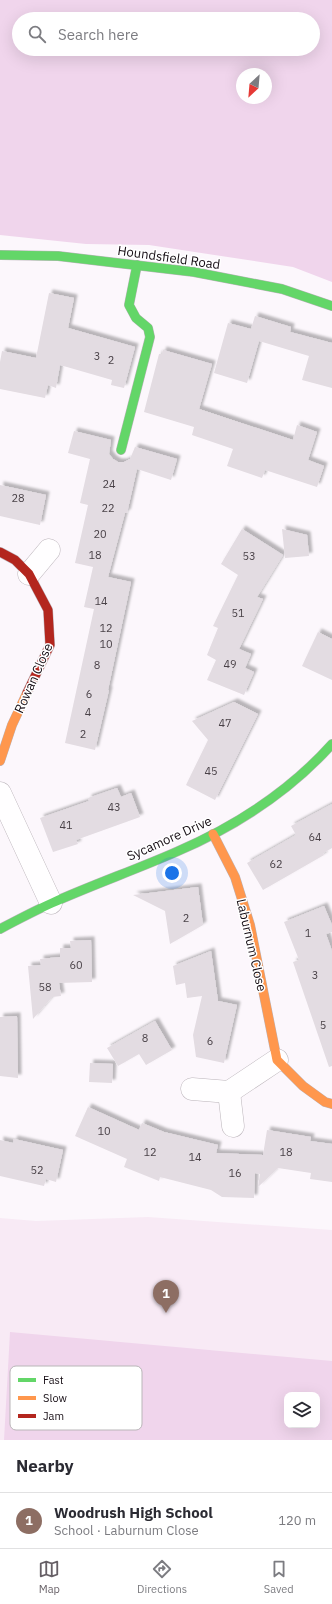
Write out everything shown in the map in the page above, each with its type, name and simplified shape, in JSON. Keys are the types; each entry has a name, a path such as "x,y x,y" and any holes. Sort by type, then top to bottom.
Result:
{"street":[{"name":"Houndsfield Road","path":"0,255 58,256 194,272 282,289 332,306"},
{"path":"121,450 150,337 148,328 136,318 128,305 137,265"},
{"path":"29,574 49,550"},
{"name":"Rowan Close","path":"0,552 15,560 29,574 48,610 50,645 12,725 0,761"},
{"name":"Sycamore Drive","path":"0,929 51,903 176,852 213,834 260,807 315,763 332,744"},
{"path":"0,793 51,903"},
{"name":"Laburnum Close","path":"213,834 235,877 250,925 277,1060"},
{"path":"192,1089 230,1092 277,1060 303,1086 325,1102 332,1104"},
{"path":"230,1092 233,1126"}],"shaded area":[{"path":"0,0 332,0 332,282 293,267 149,245 86,244 0,235"},
{"path":"148,1217 332,1230 332,1440 0,1440 0,1218 36,1221"},
{"path":"10,1332 332,1361 332,1440 4,1440"}],"building":[{"path":"49,293 74,298 68,328 135,347 124,388 111,385 112,380 60,365 56,388 48,385 45,398 0,389 0,362 2,351 36,358"},
{"path":"255,316 291,327 290,332 332,343 332,388 302,380 309,356 259,341 247,383 214,373 228,323 251,329"},
{"path":"163,350 212,364 199,409 293,440 297,425 317,432 308,460 324,466 317,487 265,470 262,478 227,466 233,449 192,435 194,427 144,412 159,354 162,354"},
{"path":"74,431 111,440 109,454 118,462 124,462 130,459 135,447 177,459 171,480 137,469 127,513 125,513 108,577 131,582 95,750 65,743 94,609 84,607 93,567 75,563 88,505 80,503 90,459 68,453"},
{"path":"0,485 46,495 40,525 0,516"},
{"path":"242,529 283,555 257,597 263,599 239,649 251,654 245,668 254,672 244,695 207,680 216,660 207,655 218,628 213,626 238,575 221,564"},
{"path":"282,529 307,535 309,556 285,558"},
{"path":"318,632 332,639 332,680 302,666"},
{"path":"234,702 258,714 215,800 186,785 208,740 192,721"},
{"path":"117,788 121,797 131,793 140,817 76,840 78,844 53,852 40,818 89,801 88,798"},
{"path":"332,804 332,848 323,853 324,855 263,890 247,863 296,835 291,826"},
{"path":"198,887 203,925 170,944 165,911 133,895"},
{"path":"324,906 332,925 332,932 326,934 332,951 332,1066 329,1067 293,962 299,960 284,922"},
{"path":"91,940 92,982 59,983 61,996 52,997 33,1019 28,966 41,965 40,959 60,957 60,948 71,948 70,941"},
{"path":"211,951 218,1001 237,1005 224,1063 196,1057 193,1035 202,996 187,998 185,983 176,985 173,966"},
{"path":"17,1016 18,1078 0,1076 0,1017"},
{"path":"155,1021 172,1050 146,1065 139,1054 118,1066 107,1048"},
{"path":"90,1063 113,1064 112,1083 89,1082"},
{"path":"88,1107 139,1130 142,1123 164,1132 218,1145 216,1153 263,1155 267,1130 311,1137 310,1141 332,1144 332,1182 310,1179 311,1173 278,1168 258,1187 260,1174 255,1173 254,1198 222,1197 211,1190 160,1177 159,1181 124,1167 127,1159 75,1136"},
{"path":"14,1139 63,1150 56,1182 46,1179 44,1186 0,1176 0,1140 13,1143"}],"traffic: fast":[{"path":"0,255 58,256 194,272 282,289 332,306"},
{"path":"121,450 150,337 148,328 136,318 129,305 137,265"},
{"path":"0,929 52,903 176,852 219,831 240,819 279,792 316,761 332,744"}],"traffic: slow":[{"path":"0,761 12,725 27,693"},
{"path":"213,834 235,877 250,925 277,1060 303,1086 325,1102 332,1104"}],"traffic: jam":[{"path":"0,552 15,560 29,574 48,610 50,645 27,693"}],"place":[{"name":"Woodrush High School","path":"166,1313"}]}
